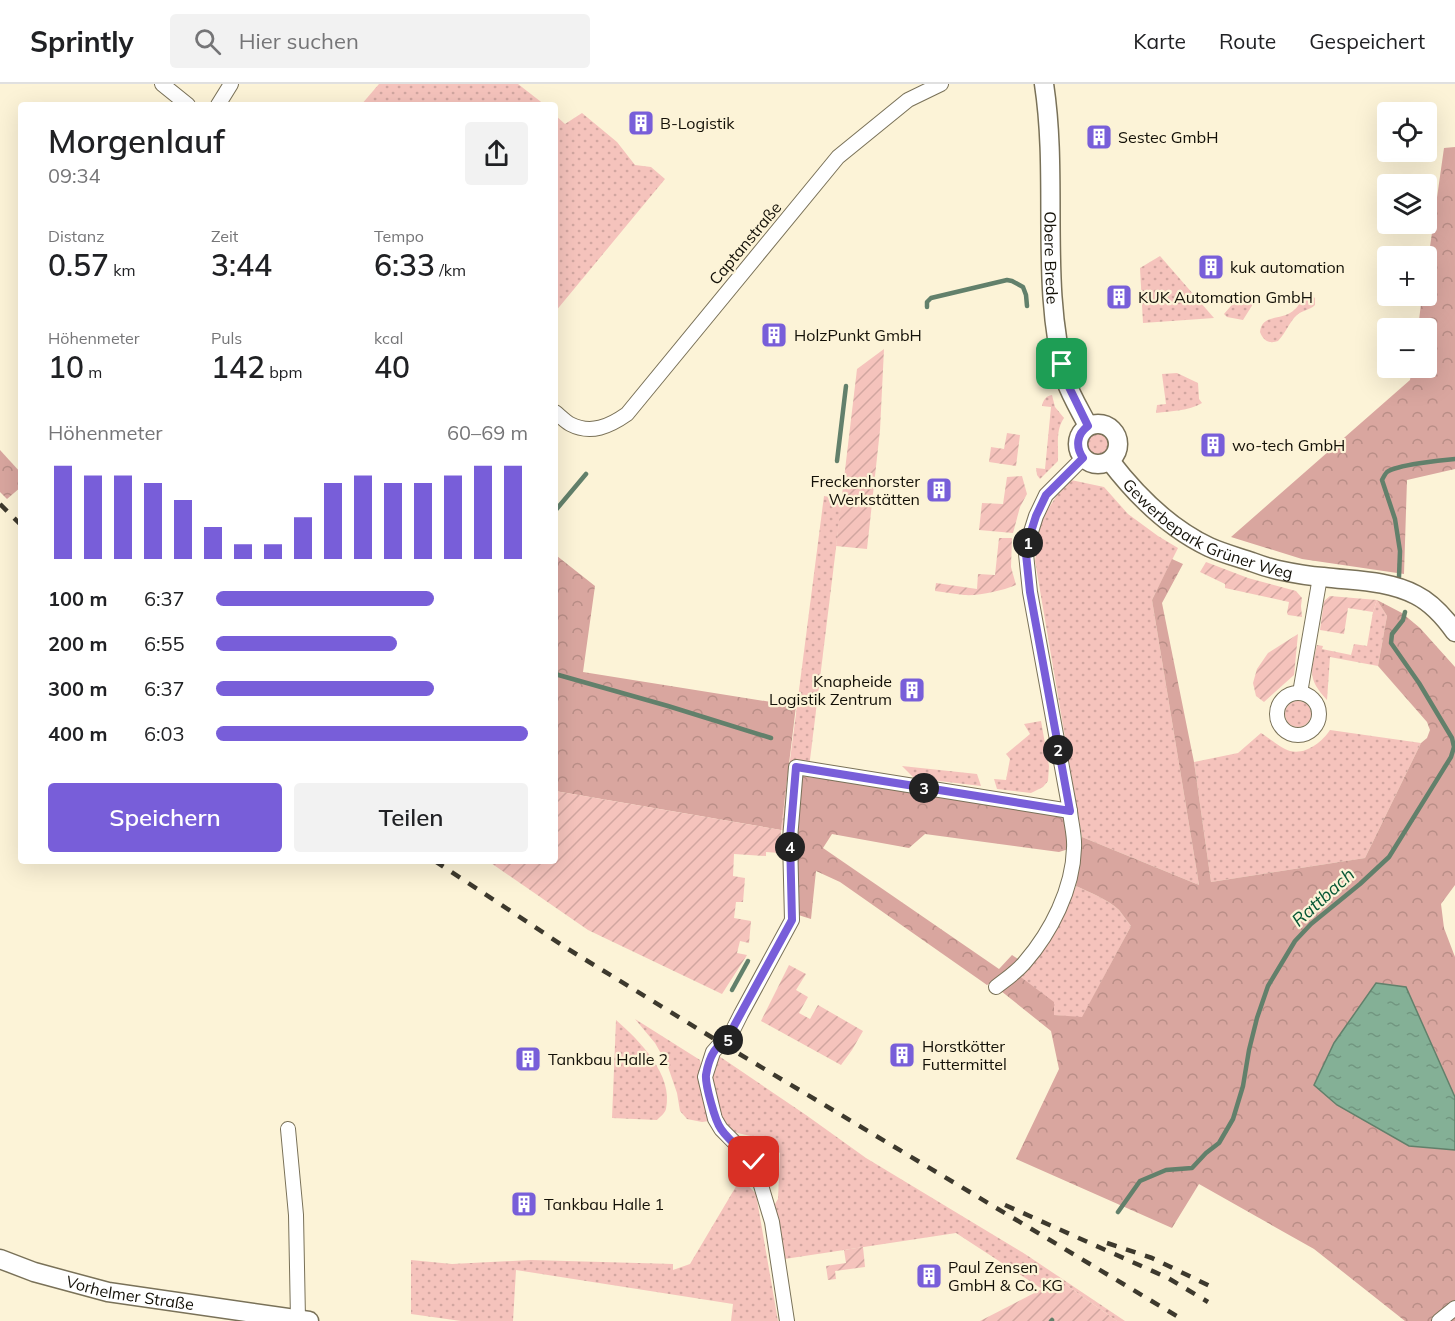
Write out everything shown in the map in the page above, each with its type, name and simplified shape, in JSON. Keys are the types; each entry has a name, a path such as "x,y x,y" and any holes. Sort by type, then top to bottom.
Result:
{"street":[{"path":"162,84 184,102"},
{"path":"220,102 231,84"},
{"name":"Captanstraße","path":"558,415 569,424 585,429 600,429 627,414 838,157 908,100 941,84"},
{"name":"Obere Brede","path":"1044,84 1051,178 1054,320 1067,383 1088,426"},
{"path":"1101,424 1108,426 1116,434 1118,450 1115,456 1105,464 1093,464 1079,453 1080,435 1088,426 1101,424"},
{"path":"996,987 1024,963 1049,928 1070,879 1075,847 1030,592 1026,554 1036,516 1046,495 1083,458"},
{"name":"Gewerbepark Grüner Weg","path":"1110,461 1124,480 1170,523 1208,546 1276,570 1378,583 1401,589 1418,596 1434,607 1455,632"},
{"name":"Gewerbepark Grüner Weg","path":"1300,693 1320,577"},
{"path":"787,1321 772,1222 754,1162 721,1130 715,1119 705,1077 713,1052 721,1043 727,1042 792,920 790,839 796,767 1070,811"},
{"name":"Vorhelmer Straße","path":"0,1259 34,1272 108,1292 303,1320 288,1129"},
{"path":"1439,1321 1455,1308"}],"shaded area":[{"path":"379,84 518,84 541,102 364,102"},
{"path":"582,113 617,142 635,165 651,167 665,179 558,308 558,118 565,124"},
{"path":"1160,256 1214,318 1143,323 1140,268"},
{"path":"1250,293 1256,295 1260,302 1253,304 1243,320 1227,317 1224,314 1236,300"},
{"path":"1306,295 1315,298 1315,305 1297,315 1278,341 1265,340 1260,332 1264,323 1293,311"},
{"path":"884,349 880,430 867,549 836,546 857,369"},
{"path":"1177,373 1198,383 1199,399 1202,403 1186,409 1156,413 1157,405 1166,404 1162,374"},
{"path":"1052,395 1055,407 1064,418 1058,433 1058,461 1040,479 1036,468 1045,469 1051,407 1042,406 1045,399"},
{"path":"1098,432 1107,435 1110,444 1107,453 1098,456 1089,453 1086,444 1089,435"},
{"path":"1007,433 1020,435 1016,466 989,462 991,447 1004,449"},
{"path":"1022,476 1027,494 1020,507 1013,533 979,530 982,503 1003,504 1007,477"},
{"path":"1071,480 1104,487 1128,514 1178,548 1152,600 1199,885 1082,837 1035,561 1040,522 1057,495"},
{"path":"824,496 842,499 801,833 781,830"},
{"path":"999,538 1012,538 1011,567 1016,585 977,595 935,591 936,583 977,589 978,574 995,575"},
{"path":"1206,562 1248,578 1296,591 1302,598 1302,617 1288,615 1289,602 1225,588 1225,584 1200,572"},
{"path":"1330,596 1377,600 1373,612 1348,608 1344,634 1320,630 1324,601"},
{"path":"1377,600 1387,616 1378,666 1330,657 1327,700 1313,680 1312,668 1317,645 1323,646 1322,649 1351,655 1354,644 1367,646"},
{"path":"1298,634 1294,675 1264,702 1256,696 1253,683 1257,669 1268,653"},
{"path":"1298,701 1307,705 1311,714 1307,723 1298,727 1289,723 1285,714 1289,705"},
{"path":"1041,721 1049,766 1048,781 1043,787 1031,793 997,789 994,779 1006,780 1010,759 1006,754 1030,734 1024,724"},
{"path":"1330,730 1421,743 1365,858 1211,882 1194,762 1238,753 1261,733 1287,750 1302,751 1318,743"},
{"path":"902,766 977,774 981,786 914,778"},
{"path":"558,792 781,830 780,853 766,852 766,856 734,854 733,876 745,878 743,902 736,902 734,918 751,921 749,943 740,941 737,953 747,955 722,994 588,930 492,864 558,864"},
{"path":"1076,886 1099,896 1114,906 1131,926 1082,1018 1054,1015 1014,972 1052,935"},
{"path":"789,965 806,974 796,990 808,997 799,1013 810,1019 818,1005 863,1031 841,1065 761,1021"},
{"path":"635,1019 700,1060 709,1121 687,1119 680,1111 677,1093 667,1064 655,1043"},
{"path":"616,1020 644,1048 660,1071 667,1096 665,1110 657,1120 612,1118"},
{"path":"713,1052 866,1158 1025,1254 1125,1321 1117,1321 1062,1282 1042,1289 956,1233 778,1260 769,1214 778,1199 780,1153 763,1139 721,1129 705,1077"},
{"path":"741,1178 756,1194 778,1321 731,1321 733,1304 516,1270 513,1321 461,1321 411,1314 411,1260 452,1264 531,1260 673,1264 673,1270 690,1264"},
{"path":"863,1247 865,1267 835,1271 836,1279 828,1280 826,1266 846,1263 844,1250"},
{"path":"1062,1282 1117,1321 980,1321 1042,1289"}],"green space":[{"path":"1455,147 1455,469 1407,480 1404,574 1302,559 1231,537 1410,378 1437,378 1437,318 1419,318 1421,306 1437,306 1437,246 1430,246 1432,234 1437,234 1437,197 1444,148"},
{"path":"0,450 18,470 18,490 7,499 0,492"},
{"path":"558,557 595,586 583,672 796,706 781,830 558,792"},
{"path":"1172,559 1183,564 1162,603 1194,762 1211,882 1365,858 1421,743 1427,738 1430,730 1427,722 1378,666 1387,616 1377,600 1402,613 1420,628 1455,667 1455,885 1441,904 1444,928 1455,957 1455,1321 1405,1321 1314,1249 1199,1184 1172,1228 1016,1159 1059,1069 1051,1031 996,987 1014,972 1054,1002 1054,1015 1082,1017 1131,926 1114,906 1099,896 1076,886 1082,837 1199,885 1152,600"},
{"path":"801,776 1070,811 1075,847 1059,852 925,834 909,848 832,834 823,848 999,969 1012,955 1024,963 987,985 840,882 816,871 811,919 792,913"}],"water":[{"path":"1376,983 1406,987 1455,1097 1455,1150 1409,1146 1337,1105 1314,1085 1334,1043"}],"waterway":[{"path":"927,307 927,302 931,298 1007,280 1023,287 1027,306"},
{"path":"837,461 846,386"},
{"name":"Rattbach","path":"1399,577 1400,551 1395,519 1382,480 1392,469 1455,459"},
{"path":"558,507 586,474"},
{"name":"Rattbach","path":"1118,1212 1140,1181 1166,1170 1192,1168 1219,1143 1233,1119 1243,1086 1257,1018 1268,986 1295,941 1311,924 1389,857 1451,757 1454,747 1452,738 1419,683 1391,643 1392,634 1403,620 1405,612"},
{"path":"558,675 771,738"},
{"path":"732,990 748,961"}],"railway":[{"path":"0,504 18,522"},
{"path":"440,864 568,949 721,1043 1185,1321"},
{"path":"1005,1205 1168,1278 1208,1302"},
{"path":"1107,1243 1152,1258 1216,1289"}],"place":[{"name":"B-Logistik","path":"641,123"},
{"name":"Sestec GmbH","path":"1099,137"},
{"name":"kuk automation","path":"1211,267"},
{"name":"KUK Automation GmbH","path":"1119,297"},
{"name":"HolzPunkt GmbH","path":"774,335"},
{"name":"wo-tech GmbH","path":"1213,445"},
{"name":"Freckenhorster Werkstätten","path":"939,490"},
{"name":"Knapheide Logistik Zentrum","path":"912,690"},
{"name":"Horstkötter Futtermittel","path":"902,1055"},
{"name":"Tankbau Halle 2","path":"528,1059"},
{"name":"Tankbau Halle 1","path":"524,1204"},
{"name":"Paul Zensen GmbH & Co. KG","path":"929,1276"}],"route":[{"path":"754,1162 721,1130 715,1119 705,1077 713,1052 721,1043 727,1042 792,920 790,839 796,767 1070,811 1030,592 1026,554 1036,516 1046,495 1083,458 1077,447 1080,435 1088,426 1067,383 1062,364"}]}
